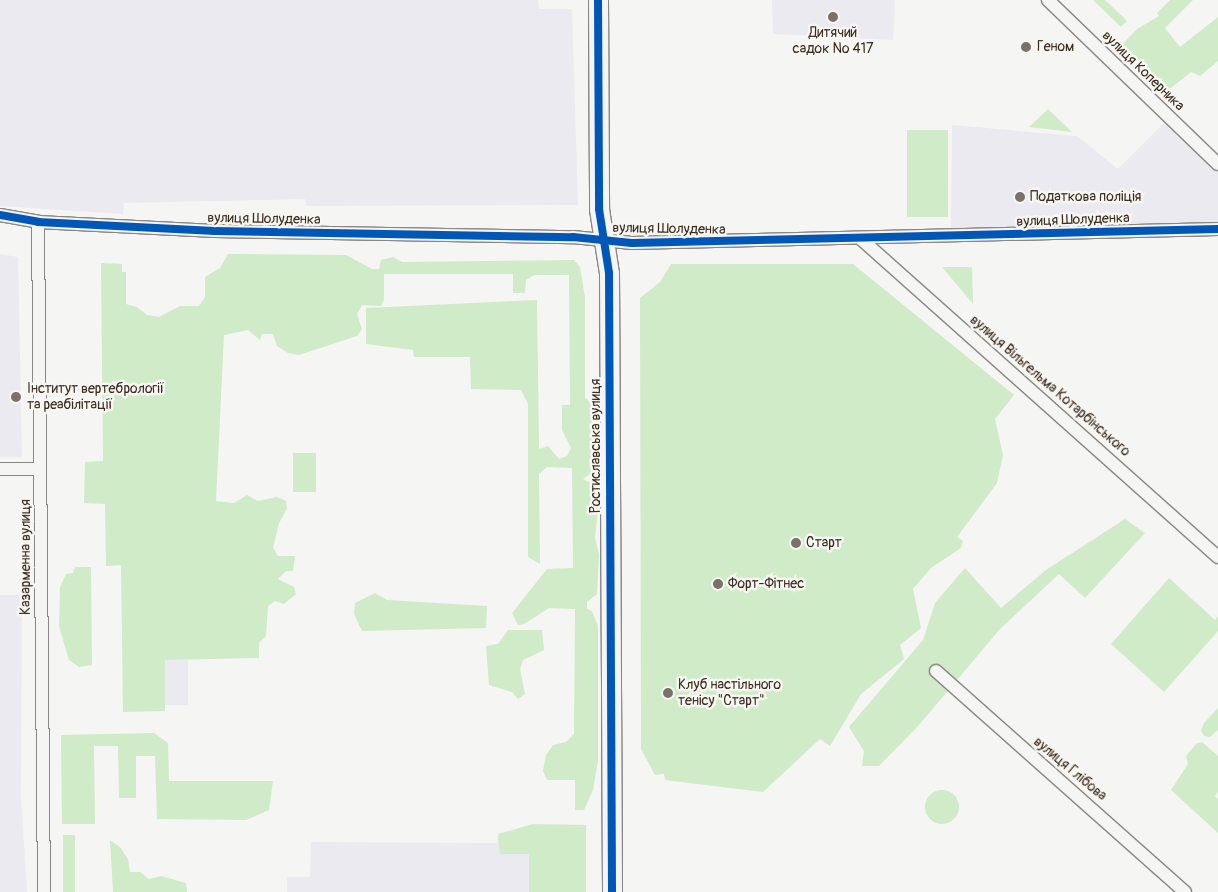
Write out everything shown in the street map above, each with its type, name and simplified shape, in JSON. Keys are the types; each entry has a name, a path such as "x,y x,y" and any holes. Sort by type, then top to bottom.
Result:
{"street":[{"name":"Ростиславська вулиця","path":"598,0 600,209 609,273 612,892"},
{"name":"вулиця Коперника","path":"1048,0 1218,164"},
{"name":"вулиця Шолуденка","path":"0,215 38,222 216,231 573,237 604,241 699,243 1218,229"},
{"name":"Казарменна вулиця","path":"38,222 44,892"},
{"name":"вулиця Вільгельма Котарбінського","path":"861,239 1218,556"},
{"path":"0,469 40,469"},
{"name":"вулиця Глібова","path":"936,671 1185,892"}],"shaded area":[{"path":"0,0 538,0 539,9 572,9 578,205 306,206 305,199 124,203 123,214 0,206"},
{"name":"Дитячий садок № 417","path":"772,0 895,0 893,40 773,34"},
{"path":"1166,121 1218,171 1218,225 951,231 952,125 1077,136 1118,169"},
{"path":"0,254 18,257 22,457 0,457"},
{"path":"0,595 22,595 21,797 27,892 0,892"},
{"path":"165,660 188,660 188,705 165,705"},
{"path":"498,834 586,834 586,892 287,892 287,877 310,877 311,842 497,843"}],"green space":[{"path":"1093,0 1105,0 1127,21 1121,27"},
{"path":"1170,0 1193,0 1165,28 1180,47 1218,17 1218,61 1200,76 1191,72 1166,92 1118,49 1137,29 1159,16 1157,13"},
{"path":"1048,109 1072,132 1029,127"},
{"path":"907,130 948,130 948,217 907,217"},
{"path":"228,254 346,255 372,269 379,269 381,260 393,257 402,262 574,260 580,267 585,298 585,398 595,406 603,446 596,470 583,479 596,486 599,501 595,537 599,555 597,594 587,602 587,609 592,611 598,626 598,761 593,790 584,810 575,810 575,780 547,780 543,771 546,755 553,745 566,742 574,734 575,609 549,608 524,624 518,625 512,613 547,569 573,568 572,468 547,467 539,474 540,564 528,557 528,404 521,390 471,389 470,357 414,357 413,350 366,344 366,308 537,300 539,449 548,446 559,459 567,456 571,448 562,430 562,405 570,405 569,275 534,275 526,280 525,293 513,293 513,274 384,274 384,299 381,306 362,305 357,314 362,329 357,336 299,355 288,353 277,346 273,334 262,334 260,340 248,330 224,335 216,501 234,503 247,495 258,501 277,497 286,501 287,509 279,523 273,548 278,556 295,556 293,571 286,571 278,579 294,587 296,594 284,604 275,601 268,606 266,636 259,643 259,658 165,660 165,711 123,712 121,565 106,566 105,504 84,503 85,462 103,461 101,263 122,264 122,272 126,272 126,304 137,307 147,315 159,317 180,306 199,306 205,297 205,277 220,268"},
{"name":"Старт","path":"671,264 853,264 1014,395 995,419 1003,455 997,483 957,537 963,541 961,548 931,568 913,589 921,628 900,645 904,659 861,694 830,746 820,739 763,792 665,780 664,774 655,775 641,749 640,298 660,282"},
{"path":"942,267 972,267 973,304"},
{"path":"293,453 316,453 316,492 293,492"},
{"path":"1125,519 1145,533 1085,598 1059,574 1000,629 919,725 879,766 862,766 864,751 849,727 923,640 935,603 965,568 1001,608 1046,570"},
{"path":"75,567 91,567 92,665 79,667 69,660 59,626 60,587 66,574 73,573"},
{"path":"1169,578 1215,620 1218,616 1218,631 1164,692 1111,644"},
{"path":"375,593 387,600 487,606 486,628 362,631 354,614 355,603"},
{"path":"508,630 542,630 544,650 523,660 520,669 525,694 518,699 512,692 489,685 486,646 498,644"},
{"path":"1218,708 1218,730 1210,737 1204,736 1201,730 1204,723"},
{"path":"154,733 168,743 169,781 273,781 269,810 246,820 157,819 155,756 136,756 136,798 119,798 118,746 94,746 95,824 62,824 61,735"},
{"path":"1202,742 1218,756 1218,792 1215,796 1218,799 1218,833 1171,790 1188,764 1186,756 1197,743"},
{"path":"942,790 954,795 959,807 954,819 942,824 930,819 925,807 930,795"},
{"path":"533,824 586,825 586,892 529,892 529,854 500,854 498,834"},
{"path":"63,835 75,835 75,892 63,892"},
{"path":"110,840 120,847 128,859 130,872 140,872 149,879 161,876 186,883 187,892 113,892"}],"cycle path":[{"path":"598,0 599,209 609,273 612,892"},
{"path":"0,215 38,222 215,231 573,237 632,243 1218,229"}],"place":[{"name":"Дитячий садок № 417","path":"833,17"},
{"name":"Геном","path":"1026,47"},
{"name":"Податкова поліція","path":"1020,197"},
{"name":"Інститут вертебрології та реабілітації","path":"16,397"},
{"name":"Старт","path":"796,543"},
{"name":"Форт-Фітнес","path":"718,584"},
{"name":"Клуб настільного тенісу \"Старт\"","path":"668,693"}]}
